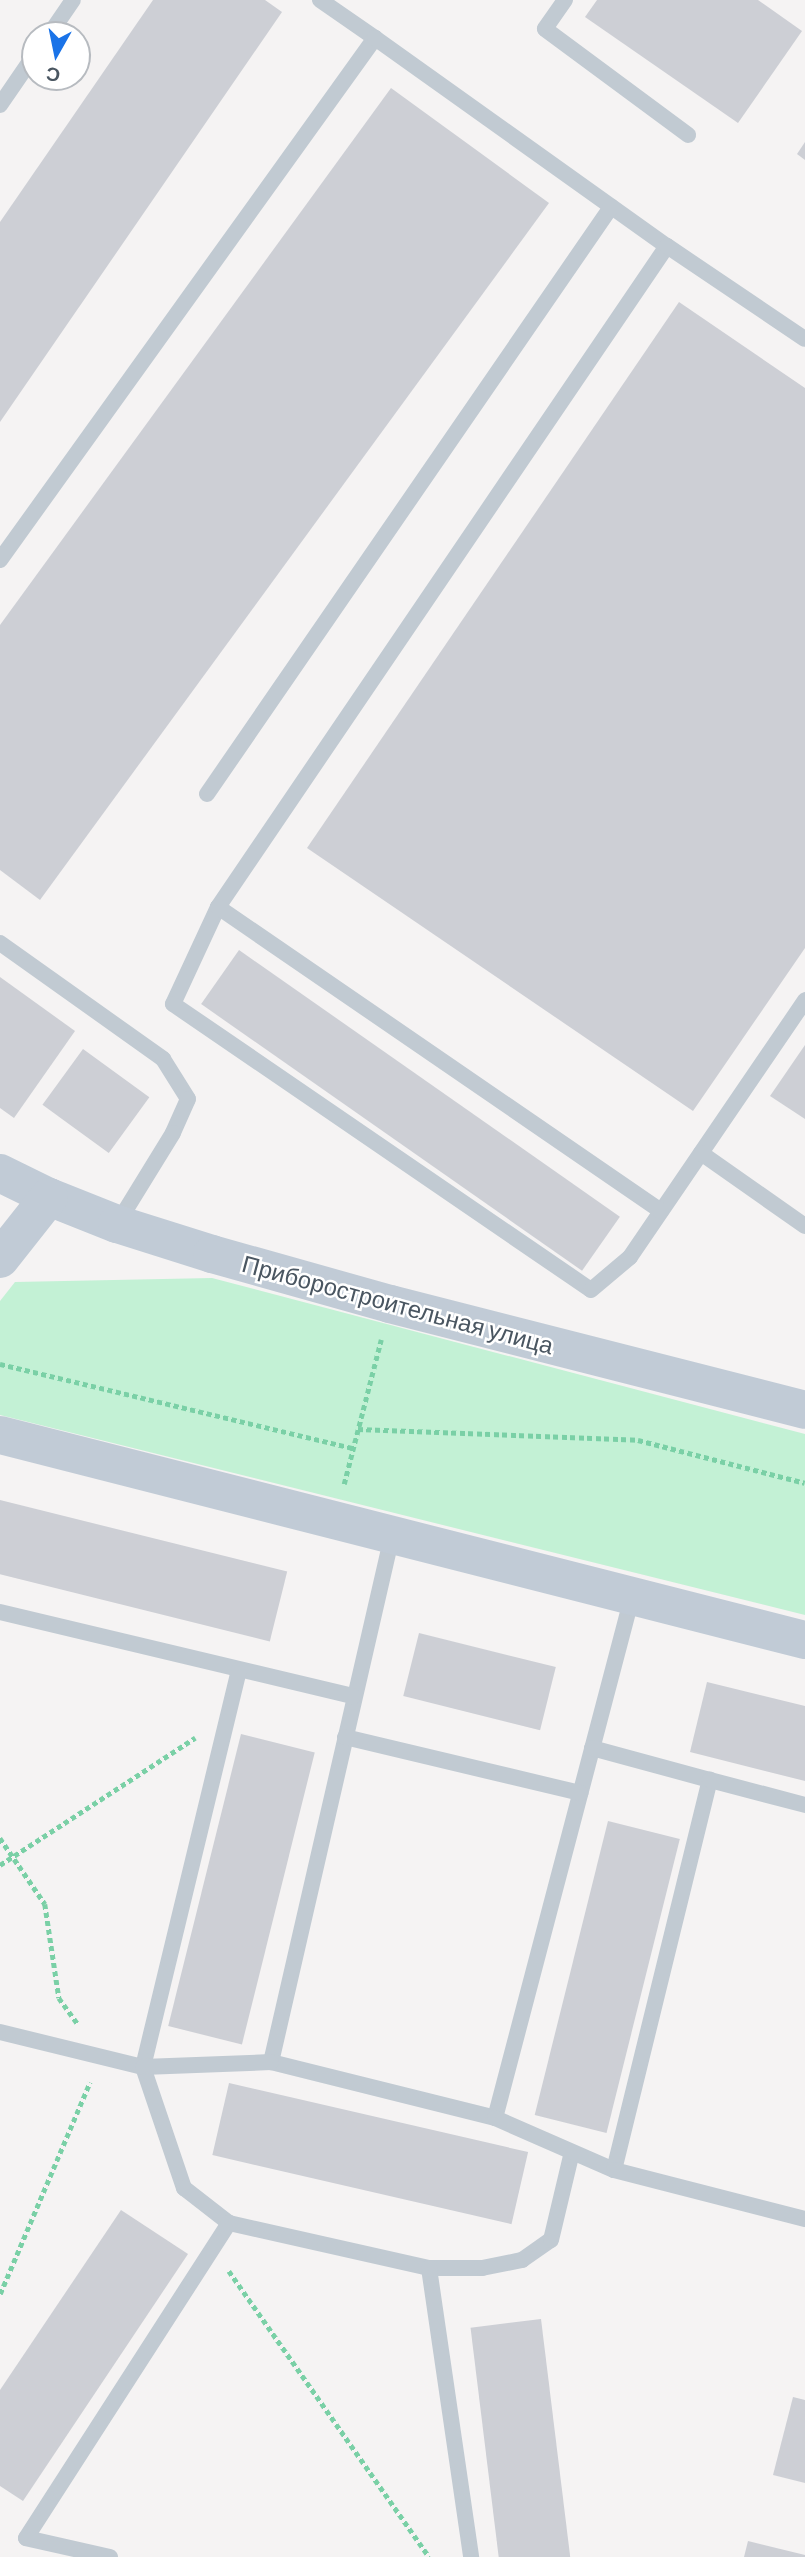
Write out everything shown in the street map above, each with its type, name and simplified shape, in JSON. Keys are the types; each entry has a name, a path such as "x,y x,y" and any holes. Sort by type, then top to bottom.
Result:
{"main road":[{"name":"Приборостроительная улица","path":"0,1173 49,1197 117,1224 390,1304 805,1410"},
{"path":"0,1259 49,1197"},
{"path":"0,1435 805,1640"}],"lane":[{"path":"58,21 73,0"},
{"path":"320,0 611,207 805,339"},
{"path":"565,0 545,29 688,135"},
{"path":"0,560 374,38"},
{"path":"0,105 21,74"},
{"path":"207,794 611,207"},
{"path":"667,246 218,907 173,1004 591,1290 630,1257 805,1000"},
{"path":"218,907 661,1211"},
{"path":"0,943 163,1059 188,1100 173,1133 117,1224"},
{"path":"701,1153 805,1226"},
{"path":"271,2062 391,1536"},
{"path":"495,2118 632,1597"},
{"path":"0,1612 353,1696"},
{"path":"239,1670 142,2067 184,2188 229,2223 429,2268 482,2268 522,2260 551,2240 572,2152"},
{"path":"345,1737 580,1793"},
{"path":"592,1748 805,1805"},
{"path":"614,2170 710,1780"},
{"path":"0,2032 142,2067 271,2062 495,2118 614,2170 805,2219"},
{"path":"110,2557 26,2538 229,2223"},
{"path":"429,2268 471,2557"}],"path":[{"path":"334,1521 377,1356"},
{"path":"0,1364 353,1448"},
{"path":"358,1429 638,1440 805,1483"},
{"path":"0,1865 228,1717"},
{"path":"0,1838 45,1904 59,1998 101,2057 0,2294"},
{"path":"212,2246 429,2557"}],"green space":[{"path":"212,1278 805,1434 805,1615 0,1415 0,1301 15,1282"}],"building":[{"path":"153,0 265,0 282,12 0,422 0,222"},
{"path":"597,0 758,0 802,31 738,123 585,17"},
{"path":"391,88 549,203 40,900 0,870 0,625"},
{"path":"805,142 805,160 797,154"},
{"path":"679,302 805,388 805,948 693,1111 307,848"},
{"path":"239,950 620,1217 582,1271 201,1004"},
{"path":"0,977 75,1031 14,1118 0,1108"},
{"path":"805,1045 805,1119 770,1096"},
{"path":"83,1049 149,1097 109,1153 42,1105"},
{"path":"0,1500 287,1572 270,1641 0,1574"},
{"path":"419,1633 556,1667 540,1730 403,1696"},
{"path":"707,1682 805,1706 805,1781 690,1752"},
{"path":"241,1734 315,1752 242,2044 168,2026"},
{"path":"608,1821 680,1839 606,2133 535,2115"},
{"path":"229,2083 528,2152 511,2224 212,2155"},
{"path":"121,2210 188,2254 23,2501 0,2486 0,2390"},
{"path":"541,2319 570,2557 499,2557 471,2328"},
{"path":"793,2397 805,2400 805,2483 773,2475"},
{"path":"748,2541 805,2555 805,2557 744,2557"}]}
